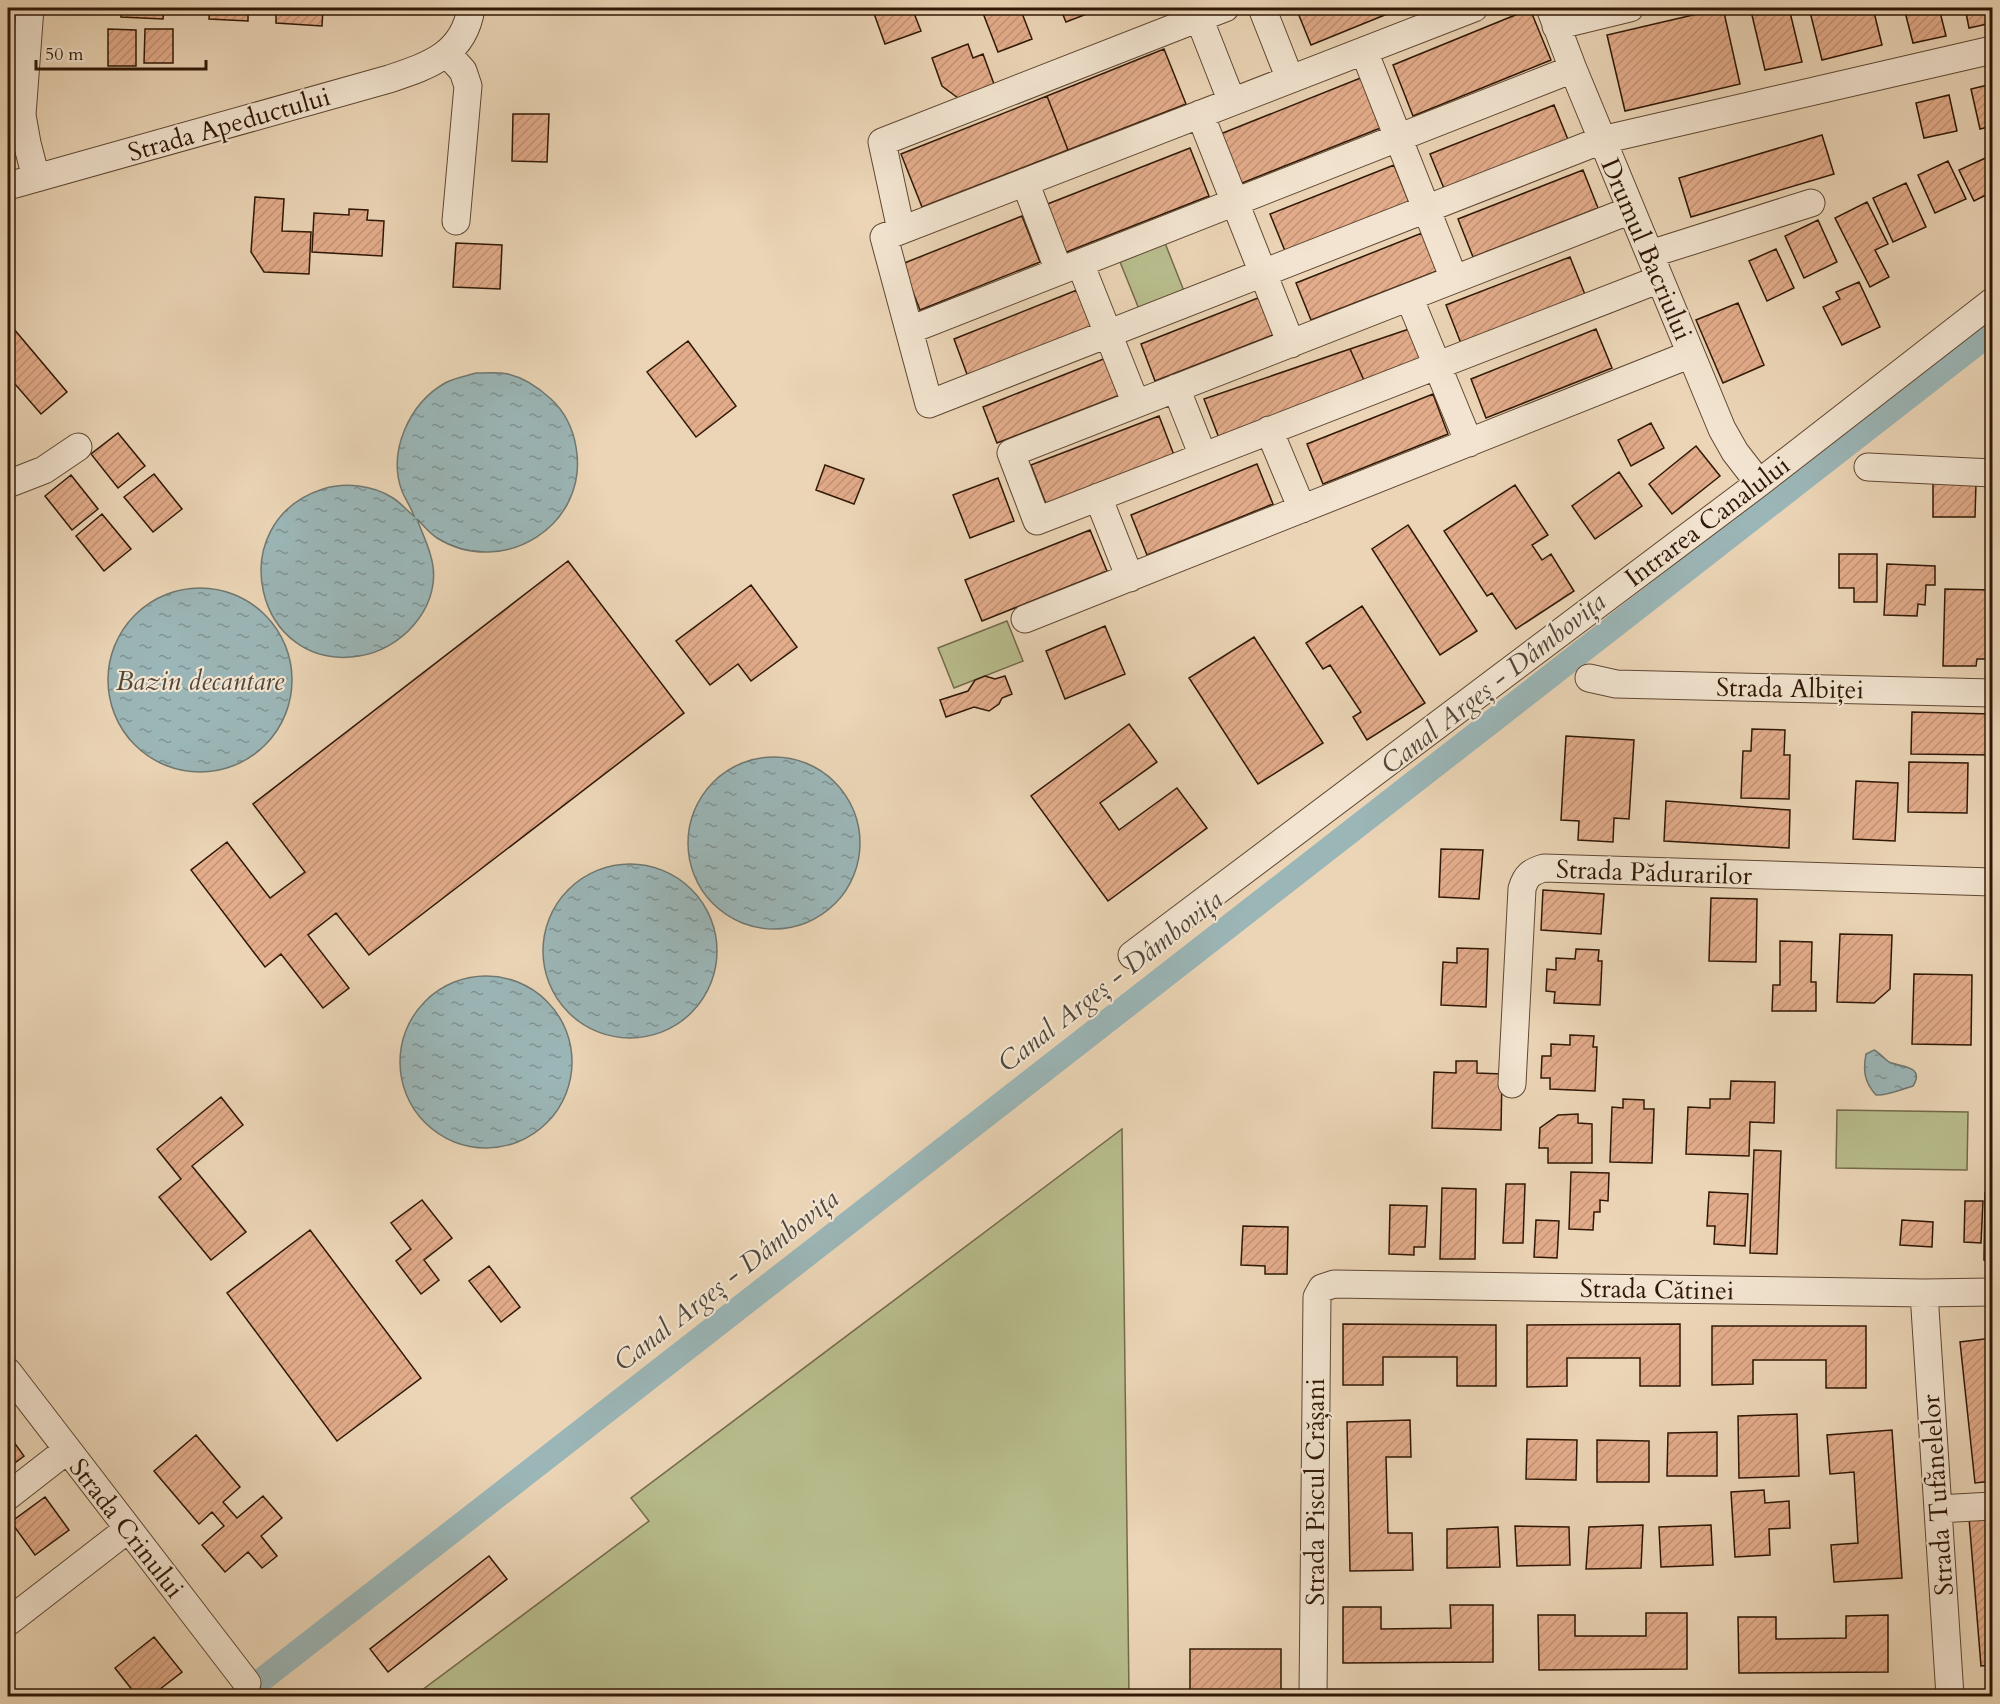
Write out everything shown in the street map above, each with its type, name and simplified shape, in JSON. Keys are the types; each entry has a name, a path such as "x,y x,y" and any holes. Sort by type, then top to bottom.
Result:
{"street":[{"path":"30,8 22,116 36,178"},
{"path":"456,221 468,87 464,71 447,53 458,42 469,21 471,8"},
{"path":"901,230 882,142 1225,8"},
{"path":"1262,8 1290,79"},
{"path":"1474,8 885,237 929,404 1602,140 1992,50"},
{"path":"1553,17 1630,8"},
{"name":"Drumul Bacriului","path":"1553,17 1728,440 1759,483"},
{"path":"1199,18 1232,102"},
{"path":"1364,51 1454,279"},
{"name":"Strada Apeductului","path":"8,186 389,79 422,68 447,53"},
{"path":"910,330 1573,69"},
{"path":"1200,114 1291,344"},
{"path":"1025,182 1108,334 1136,404"},
{"path":"1631,210 1011,453 1037,521 1437,366 1655,266 1811,204"},
{"path":"1410,297 1468,443"},
{"name":"Intrarea Canalului","path":"1132,955 1759,483 1992,302"},
{"path":"1025,619 1691,354"},
{"path":"1176,388 1203,456"},
{"path":"1269,430 1302,509"},
{"path":"8,484 44,470 78,447"},
{"path":"1868,467 1992,473"},
{"path":"1098,497 1130,578"},
{"name":"Strada Albiței","path":"1589,678 1617,684 1992,693"},
{"name":"Strada Pădurarilor","path":"1512,1084 1522,889 1525,878 1532,871 1544,868 1992,882"},
{"name":"Strada Cătinei","path":"1322,1288 1334,1284 1924,1293 1992,1292"},
{"name":"Strada Piscul Crășani","path":"1313,1696 1317,1297 1322,1288"},
{"name":"Strada Tufănelelor","path":"1924,1293 1950,1696"},
{"name":"Strada Crinului","path":"8,1372 247,1683"},
{"path":"8,1496 67,1450"},
{"path":"1938,1509 1992,1506"},
{"path":"8,1622 128,1529"}],"green space":[{"path":"1165,243 1184,291 1139,309 1120,262"},
{"path":"1007,621 1023,661 954,688 938,648"},
{"path":"1837,1110 1968,1112 1967,1170 1836,1168"},
{"path":"1122,1129 1129,1696 414,1696 649,1521 631,1498"}],"water":[{"path":"476,373 504,373 526,381 551,399 568,421 576,447 577,475 569,500 556,521 536,537 514,548 489,552 462,549 437,538 417,519 432,559 433,582 430,598 414,625 389,646 359,656 323,655 295,642 275,619 263,591 262,561 271,531 291,506 323,489 340,486 350,485 377,490 396,500 414,516 402,491 398,476 397,460 405,430 412,415 432,392 449,381"},
{"name":"Bazin decantare","path":"200,588 235,595 265,615 285,645 292,680 285,715 265,745 235,765 200,772 165,765 135,745 115,715 108,680 115,645 135,615 165,595"},
{"path":"774,757 791,758 807,763 822,771 835,782 846,795 854,810 859,826 859,860 854,876 846,891 835,904 822,915 807,923 791,928 774,929 757,928 741,923 726,915 713,904 702,891 694,876 689,860 688,843 689,826 694,810 702,795 713,782 726,771 741,763 757,758"},
{"path":"630,864 663,871 678,879 691,890 702,903 710,918 717,951 710,984 702,999 691,1012 678,1023 663,1031 630,1038 597,1031 582,1023 569,1012 558,999 550,984 543,951 550,918 558,903 569,890 582,879 597,871"},
{"path":"486,976 503,977 519,982 534,990 547,1001 558,1014 566,1029 571,1045 571,1079 566,1095 558,1110 547,1123 534,1134 519,1142 503,1147 486,1148 469,1147 453,1142 438,1134 425,1123 414,1110 406,1095 401,1079 400,1062 401,1045 406,1029 414,1014 425,1001 438,990 453,982 469,977"},
{"path":"1874,1050 1889,1062 1914,1070 1916,1079 1913,1086 1876,1095 1867,1081 1865,1071 1866,1054"}],"building":[{"path":"122,8 164,8 163,19 121,17"},
{"path":"210,8 248,8 248,21 209,19"},
{"path":"276,8 323,8 322,26 276,23"},
{"path":"872,8 912,8 921,31 885,44"},
{"path":"981,8 1020,8 1032,39 998,52"},
{"path":"1060,8 1102,8 1066,22"},
{"path":"1296,8 1402,8 1311,45"},
{"path":"1723,8 1740,84 1625,111 1607,35"},
{"path":"1766,8 1789,8 1802,62 1765,70 1751,11"},
{"path":"1809,8 1873,8 1882,45 1822,60"},
{"path":"1904,8 1939,8 1946,36 1913,43"},
{"path":"1965,8 1992,8 1992,23 1969,28"},
{"path":"1530,9 1551,60 1413,116 1393,65"},
{"path":"108,29 136,30 136,66 108,66"},
{"path":"145,29 173,29 173,63 144,63"},
{"path":"968,44 973,58 983,54 994,84 958,98 942,86 932,58"},
{"path":"1164,49 1186,104 1068,150 1047,96"},
{"path":"1363,77 1383,127 1237,185 1218,135"},
{"path":"1992,84 1992,126 1980,129 1971,89"},
{"path":"1949,95 1957,131 1924,138 1916,103"},
{"path":"1047,96 1068,150 922,207 901,154"},
{"path":"1554,105 1569,142 1445,191 1430,154"},
{"path":"513,114 549,114 547,162 512,161"},
{"path":"1822,135 1834,174 1691,217 1679,178"},
{"path":"1190,148 1209,196 1064,253 1045,205"},
{"path":"1992,155 1992,192 1974,201 1959,170"},
{"path":"1948,161 1966,199 1935,213 1918,175"},
{"path":"1394,165 1409,202 1285,251 1270,214"},
{"path":"1583,170 1598,208 1473,257 1458,219"},
{"path":"1906,183 1926,227 1893,242 1873,198"},
{"path":"255,197 284,199 282,231 311,232 309,274 264,272 251,252"},
{"path":"1867,202 1888,244 1875,250 1889,277 1870,287 1835,218"},
{"path":"349,209 368,210 367,220 384,221 382,256 312,252 314,213 349,215"},
{"path":"1022,216 1040,262 920,310 902,264"},
{"path":"1818,220 1837,262 1804,278 1785,236"},
{"path":"1422,233 1437,271 1311,320 1296,283"},
{"path":"456,243 502,245 500,289 453,287"},
{"path":"1776,249 1794,288 1767,301 1749,261"},
{"path":"1570,257 1586,297 1462,346 1446,305"},
{"path":"1859,282 1880,327 1842,345 1823,307 1840,299 1836,292"},
{"path":"1077,290 1092,328 968,377 954,339"},
{"path":"1263,296 1278,333 1155,381 1141,344"},
{"path":"1738,303 1764,365 1723,383 1696,320"},
{"path":"8,322 67,392 41,414 8,376"},
{"path":"1415,327 1429,365 1367,387 1350,349"},
{"path":"1596,329 1612,368 1486,418 1471,379"},
{"path":"688,341 736,406 696,437 647,372"},
{"path":"1350,349 1367,387 1219,438 1204,399"},
{"path":"1106,358 1120,395 997,443 983,407"},
{"path":"1433,394 1448,434 1323,484 1307,444"},
{"path":"1159,416 1174,455 1046,504 1031,465"},
{"path":"1651,423 1664,448 1631,466 1618,440"},
{"path":"118,433 145,466 118,488 91,454"},
{"path":"1696,446 1720,476 1672,514 1649,484"},
{"path":"1257,464 1273,504 1147,555 1131,515"},
{"path":"825,465 864,479 854,504 816,490"},
{"path":"1619,472 1642,506 1595,539 1572,506"},
{"path":"154,474 182,509 153,532 124,497"},
{"path":"71,475 98,509 72,530 45,496"},
{"path":"998,478 1014,521 970,538 953,495"},
{"path":"1933,483 1976,483 1975,517 1933,517"},
{"path":"1515,485 1548,535 1532,545 1542,560 1551,554 1574,591 1516,629 1492,593 1487,596 1444,531"},
{"path":"102,514 131,549 104,571 76,536"},
{"path":"1408,525 1477,631 1440,655 1372,549"},
{"path":"1090,530 1107,571 982,621 965,580"},
{"path":"1839,554 1877,554 1877,602 1854,602 1854,588 1839,588"},
{"path":"568,561 684,713 369,955 336,913 308,935 349,988 323,1008 281,954 265,967 191,870 227,842 270,898 305,872 253,804"},
{"path":"1887,564 1935,566 1935,585 1926,585 1925,605 1918,604 1917,616 1884,615"},
{"path":"751,585 797,647 751,681 738,664 710,685 676,641"},
{"path":"1945,589 1992,590 1992,659 1977,659 1976,666 1943,666"},
{"path":"1362,606 1425,703 1367,740 1353,717 1361,712 1330,665 1323,669 1306,643"},
{"path":"1105,626 1125,674 1065,699 1046,651"},
{"path":"1254,637 1323,743 1258,784 1189,678"},
{"path":"985,676 995,679 1005,676 1012,694 1002,698 999,704 989,711 974,707 946,717 940,700 968,691 975,680"},
{"path":"1912,712 1992,714 1992,755 1911,754"},
{"path":"1129,724 1157,762 1100,803 1119,830 1177,788 1207,828 1108,901 1031,796"},
{"path":"1752,729 1785,730 1784,755 1790,755 1789,799 1741,798 1743,751 1751,751"},
{"path":"1566,736 1634,740 1629,819 1614,818 1613,842 1578,840 1579,821 1561,820"},
{"path":"1909,762 1968,763 1967,813 1908,812"},
{"path":"1856,781 1898,783 1895,841 1853,839"},
{"path":"1666,801 1790,810 1789,848 1664,841"},
{"path":"1441,849 1483,850 1479,899 1439,897"},
{"path":"1543,890 1604,894 1601,934 1541,930"},
{"path":"1711,898 1757,899 1756,962 1709,961"},
{"path":"1840,934 1892,935 1890,989 1874,1003 1837,1002"},
{"path":"1780,941 1812,942 1811,982 1816,982 1816,1011 1772,1011 1773,985 1780,985"},
{"path":"1457,948 1488,949 1486,1007 1441,1005 1443,962 1457,963"},
{"path":"1576,949 1599,950 1598,961 1602,961 1600,1005 1554,1003 1555,992 1546,991 1547,969 1556,970 1556,958 1575,959"},
{"path":"1914,974 1972,975 1971,1045 1912,1044"},
{"path":"1570,1035 1594,1036 1593,1047 1597,1047 1595,1091 1550,1089 1550,1078 1541,1078 1542,1056 1551,1056 1551,1044 1570,1045"},
{"path":"1456,1061 1477,1061 1477,1073 1502,1074 1501,1130 1432,1128 1434,1072 1456,1073"},
{"path":"1731,1081 1775,1082 1774,1123 1750,1122 1749,1156 1686,1154 1688,1107 1710,1108 1710,1099 1730,1099"},
{"path":"221,1097 243,1125 192,1166 246,1232 211,1260 159,1197 181,1179 157,1149"},
{"path":"1623,1099 1644,1100 1644,1109 1654,1109 1652,1163 1610,1162 1612,1107 1623,1108"},
{"path":"1578,1114 1578,1123 1592,1124 1592,1163 1548,1163 1548,1148 1539,1148 1540,1128 1558,1115"},
{"path":"1754,1150 1781,1151 1777,1254 1750,1253"},
{"path":"1571,1172 1609,1173 1608,1201 1600,1200 1600,1212 1594,1212 1593,1230 1569,1229"},
{"path":"1506,1184 1525,1184 1523,1243 1503,1243"},
{"path":"1442,1188 1476,1189 1475,1259 1440,1259"},
{"path":"1709,1192 1748,1194 1745,1246 1714,1244 1715,1226 1707,1226"},
{"path":"1985,1193 1992,1193 1992,1260 1984,1260"},
{"path":"422,1200 452,1238 424,1260 439,1280 421,1294 396,1261 411,1249 391,1223"},
{"path":"1965,1201 1983,1201 1981,1243 1964,1242"},
{"path":"1390,1205 1427,1206 1425,1247 1414,1247 1414,1255 1389,1254"},
{"path":"1536,1220 1559,1221 1557,1258 1534,1257"},
{"path":"1902,1220 1933,1222 1932,1247 1900,1245"},
{"path":"1243,1226 1288,1227 1287,1274 1265,1274 1265,1266 1241,1265"},
{"path":"310,1230 421,1378 337,1441 227,1293"},
{"path":"489,1266 520,1307 501,1322 469,1281"},
{"path":"1343,1324 1496,1325 1496,1386 1457,1386 1457,1357 1383,1357 1383,1385 1343,1385"},
{"path":"1680,1324 1680,1386 1640,1386 1640,1358 1567,1358 1567,1386 1527,1387 1527,1325"},
{"path":"1712,1326 1866,1326 1866,1388 1826,1388 1826,1360 1753,1360 1753,1384 1712,1385"},
{"path":"1992,1338 1992,1481 1975,1483 1960,1342"},
{"path":"1797,1414 1799,1476 1739,1478 1738,1416"},
{"path":"1410,1420 1411,1457 1386,1457 1388,1533 1412,1533 1413,1570 1350,1571 1347,1422"},
{"path":"1892,1430 1902,1578 1834,1582 1831,1545 1858,1543 1854,1472 1830,1474 1827,1435"},
{"path":"1717,1432 1717,1476 1667,1476 1668,1433"},
{"path":"8,1434 24,1456 8,1468"},
{"path":"196,1435 240,1487 223,1502 237,1518 263,1496 282,1518 261,1536 277,1556 262,1568 248,1552 225,1572 202,1545 224,1526 212,1512 199,1524 154,1471"},
{"path":"1527,1439 1577,1440 1576,1480 1526,1479"},
{"path":"1597,1440 1649,1441 1649,1482 1597,1482"},
{"path":"1764,1490 1765,1503 1789,1501 1790,1528 1769,1529 1770,1555 1735,1557 1731,1492"},
{"path":"45,1497 69,1530 35,1555 11,1522"},
{"path":"1992,1516 1992,1665 1981,1666 1969,1518"},
{"path":"1643,1525 1641,1568 1586,1569 1589,1527"},
{"path":"1711,1525 1713,1565 1661,1567 1659,1527"},
{"path":"1515,1526 1569,1527 1570,1565 1517,1566"},
{"path":"1498,1527 1500,1567 1447,1568 1447,1529"},
{"path":"489,1556 507,1579 388,1672 370,1649"},
{"path":"1450,1605 1493,1605 1493,1662 1343,1663 1343,1607 1381,1607 1381,1629 1451,1628"},
{"path":"1646,1613 1687,1613 1687,1669 1539,1670 1538,1615 1575,1615 1575,1636 1646,1636"},
{"path":"1888,1615 1888,1672 1739,1673 1738,1617 1776,1617 1776,1639 1846,1638 1846,1616"},
{"path":"154,1637 182,1672 151,1696 137,1696 115,1668"},
{"path":"1190,1649 1281,1649 1281,1696 1190,1696"}],"waterway":[{"name":"Canal Argeș - Dâmbovița","path":"264,1678 1992,332"}]}
